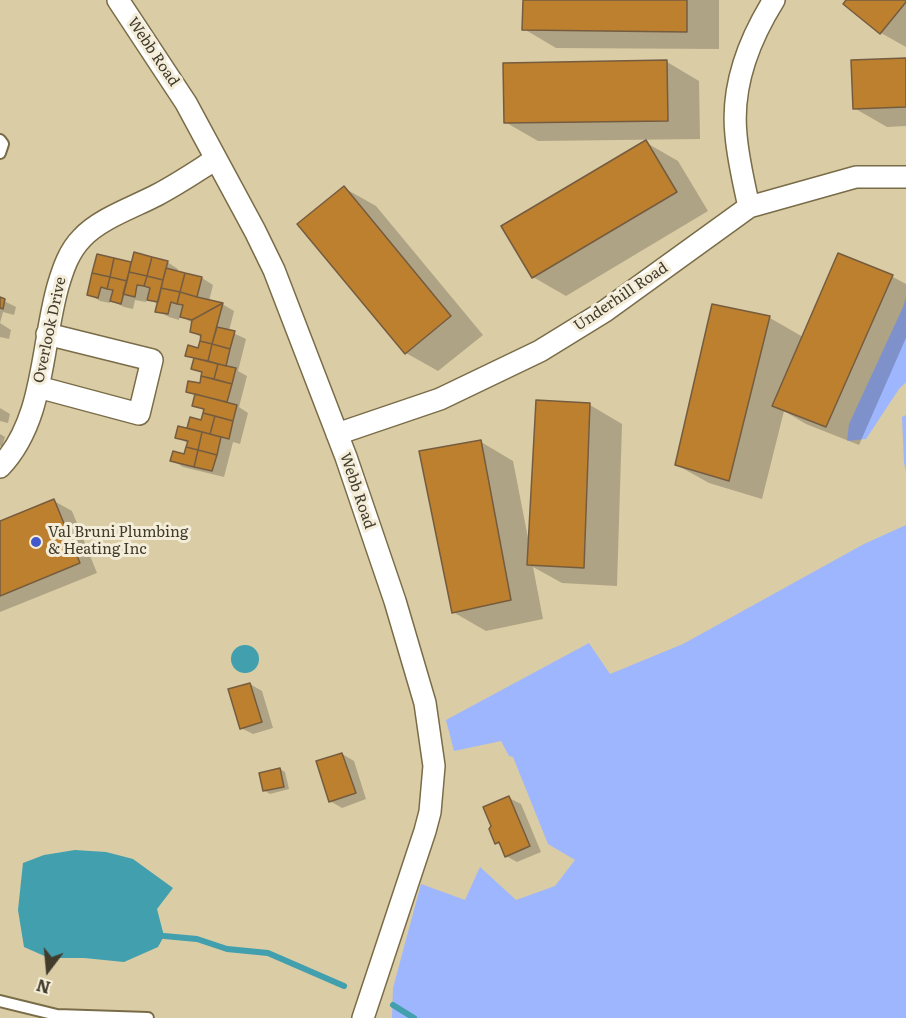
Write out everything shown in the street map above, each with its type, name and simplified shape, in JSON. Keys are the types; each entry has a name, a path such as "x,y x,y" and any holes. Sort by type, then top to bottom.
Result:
{"street":[{"name":"Webb Road","path":"118,0 186,102 274,270 337,434 395,602 425,703 434,766 430,812 363,1018"},
{"path":"749,207 735,134 738,90 748,49 774,0"},
{"name":"Overlook Drive","path":"0,467 10,457 26,427 38,387 47,334 65,262 81,238 96,226 160,194 216,159"},
{"name":"Underhill Road","path":"337,434 440,399 540,351 604,311 749,207 856,177 906,177"},
{"path":"38,387 139,414 152,360 47,334"}],"lane":[{"path":"0,140 3,144 0,153"},
{"path":"0,1001 57,1015 148,1018"}],"shaded area":[{"path":"906,297 906,382 866,439 847,441 849,424"},
{"path":"906,415 906,471 902,417"},
{"path":"906,525 906,1018 392,1018 393,988 421,884 465,900 480,867 516,900 555,886 575,860 548,844 513,757 509,756 501,741 454,751 446,720 589,643 610,674 683,644 864,544"},
{"path":"245,645 255,649 259,659 255,669 245,673 235,669 231,659 235,649"},
{"path":"75,850 106,852 133,859 173,888 157,909 164,936 158,947 124,962 84,958 49,958 24,947 18,910 23,863 44,855"}],"building":[{"path":"523,0 687,0 687,32 522,30"},
{"path":"846,0 906,0 906,2 880,34 843,4"},
{"path":"906,58 906,107 853,109 851,60"},
{"path":"667,60 668,121 504,123 503,63"},
{"path":"646,140 677,192 532,278 501,226"},
{"path":"344,186 451,316 405,354 297,224"},
{"path":"134,252 152,257 147,276 129,272"},
{"path":"838,253 893,275 826,427 772,406"},
{"path":"97,254 114,258 110,277 92,273"},
{"path":"152,257 168,261 163,280 147,276"},
{"path":"114,258 131,262 127,281 110,277"},
{"path":"166,268 185,273 180,292 161,288"},
{"path":"129,272 147,276 144,286 137,285 135,297 123,294"},
{"path":"92,273 110,277 107,289 101,287 98,298 87,295"},
{"path":"185,273 202,277 197,297 180,292"},
{"path":"147,276 163,280 158,302 147,300 150,288 144,286"},
{"path":"110,277 127,281 121,304 110,301 113,290 107,289"},
{"path":"161,288 180,292 177,304 171,302 168,314 155,312"},
{"path":"180,292 223,303 192,320 180,317 183,305 177,304"},
{"path":"0,297 5,299 3,309 0,308"},
{"path":"223,303 212,344 200,341 201,335 190,332 192,320"},
{"path":"712,304 770,316 729,481 675,465"},
{"path":"217,327 235,331 230,349 212,344"},
{"path":"200,341 212,344 208,361 185,356 188,345 198,348"},
{"path":"212,344 230,349 226,366 208,361"},
{"path":"194,358 218,364 214,379 201,376 202,372 191,369"},
{"path":"218,364 236,368 232,384 214,379"},
{"path":"201,376 232,384 227,402 186,392 188,381 200,383"},
{"path":"195,394 237,405 233,421 203,413 204,409 192,406"},
{"path":"536,400 590,403 584,568 527,565"},
{"path":"203,413 215,416 210,434 187,428 190,417 201,420"},
{"path":"215,416 233,421 229,439 210,434"},
{"path":"178,426 202,432 198,450 186,447 188,441 175,438"},
{"path":"202,432 221,437 217,455 198,450"},
{"path":"481,440 511,600 452,613 419,451"},
{"path":"186,447 198,450 194,467 170,461 173,451 184,454"},
{"path":"198,450 217,455 212,471 194,467"},
{"name":"Val Bruni Plumbing & Heating Inc","path":"54,499 80,563 0,596 0,521"},
{"path":"250,683 262,722 240,729 228,689"},
{"path":"342,753 356,793 329,802 316,761"},
{"path":"280,768 284,787 263,791 259,773"},
{"path":"509,796 530,846 505,857 499,842 495,844 483,807"}],"waterway":[{"path":"164,936 197,939 227,949 268,953 344,986"},
{"path":"393,1005 414,1018"}],"place":[{"name":"Val Bruni Plumbing & Heating Inc","path":"36,542"}]}
